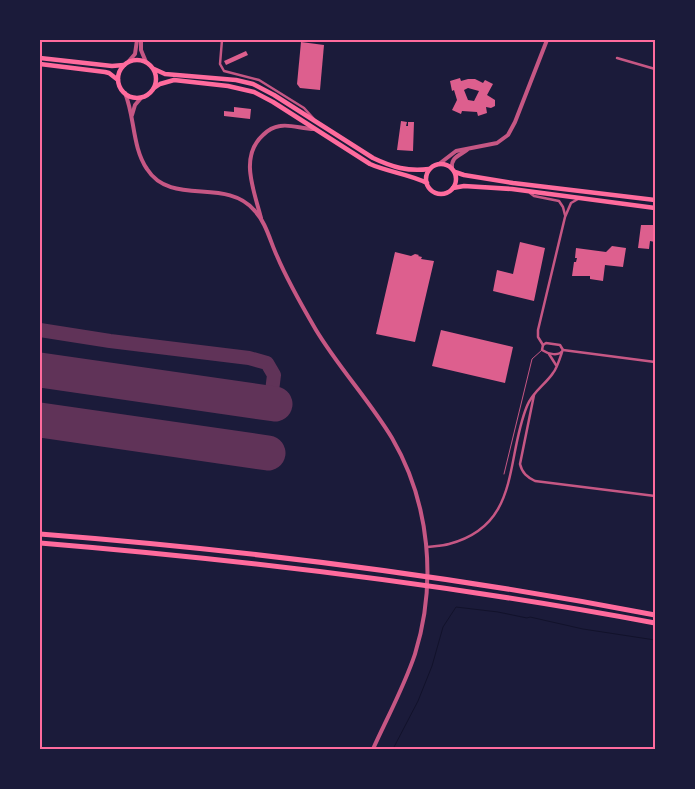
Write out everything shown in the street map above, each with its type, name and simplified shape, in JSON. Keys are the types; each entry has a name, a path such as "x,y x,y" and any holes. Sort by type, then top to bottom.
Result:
{"highway":[{"path":"40,534 162,544 356,567 526,592 655,615"},
{"path":"40,542 166,553 355,575 516,599 655,623"}],"main road":[{"path":"40,58 112,66 124,65"},
{"path":"655,200 512,184 464,175 447,165 439,164 430,169 407,170 388,166 252,84 236,80 165,74 154,69 146,62 136,60 124,65 119,74 119,85 124,93 141,98 160,84 174,80 242,88 266,98 370,164 387,171 417,178 437,193 446,193 453,188 464,186 528,191 655,208"},
{"path":"40,64 105,72 118,80"},
{"path":"154,69 156,76 154,88"},
{"path":"426,183 427,173 430,169"},
{"path":"453,188 456,178 454,170"}],"street":[{"path":"128,62 135,54 139,40"},
{"path":"139,40 146,62"},
{"path":"222,40 220,64 224,71 263,82 304,108 316,122"},
{"path":"439,164 453,153 497,143 508,135 515,122 547,40"},
{"path":"617,58 655,69"},
{"path":"124,93 129,103 142,160 146,169 157,180 173,188 237,196 255,210 292,288 316,331 382,423 402,458 418,499 428,559 422,630 405,681 372,749"},
{"path":"131,117 135,106 141,98"},
{"path":"261,220 250,171 251,151 259,138 271,128 280,125 290,125 314,129"},
{"path":"454,170 452,163 456,157 467,150"},
{"path":"528,191 534,196 559,201 563,207 565,217"},
{"path":"580,198 571,203 565,217 538,330 538,337 543,345 542,350 550,354 560,354 563,351 655,362"},
{"path":"427,547 448,545 480,530 493,518 504,501 527,404 553,374 563,351 560,344 546,342 543,345"},
{"path":"550,354 556,365"},
{"path":"535,393 520,464 522,472 535,481 655,496"}],"lane":[{"path":"504,474 532,359 542,350"}],"building":[{"path":"301,42 324,45 320,90 300,88 297,84"},
{"path":"246,51 248,55 226,65 224,61"},
{"path":"460,78 461,81 475,79 483,83 485,80 493,84 487,95 495,100 495,106 491,108 486,107 487,113 478,116 477,112 462,111 461,114 452,110 457,100 454,90 452,91 450,81","holes":["468,88 479,91 474,101 468,100 464,90"]},
{"path":"234,107 251,109 250,119 224,116 224,111 234,112"},
{"path":"401,121 407,122 406,126 408,126 408,122 414,122 413,151 397,150"},
{"path":"641,225 653,225 655,242 650,241 649,249 638,248"},
{"path":"520,242 545,248 534,301 493,291 497,270 513,274"},
{"path":"612,246 626,248 623,267 605,265 603,281 590,279 590,276 572,276 574,262 576,262 577,258 575,258 576,248 606,252"},
{"path":"395,252 411,256 415,254 422,257 421,259 434,261 415,342 376,334"},
{"path":"441,330 513,347 505,383 432,366"}],"waterway":[{"path":"393,749 418,701 432,666 443,627 456,607 530,617 583,629 655,640"}],"taxiway":[{"path":"40,330 110,341 249,358 267,363 274,375 271,399"}],"runway":[{"path":"40,370 275,404"},
{"path":"40,420 268,453"}]}
